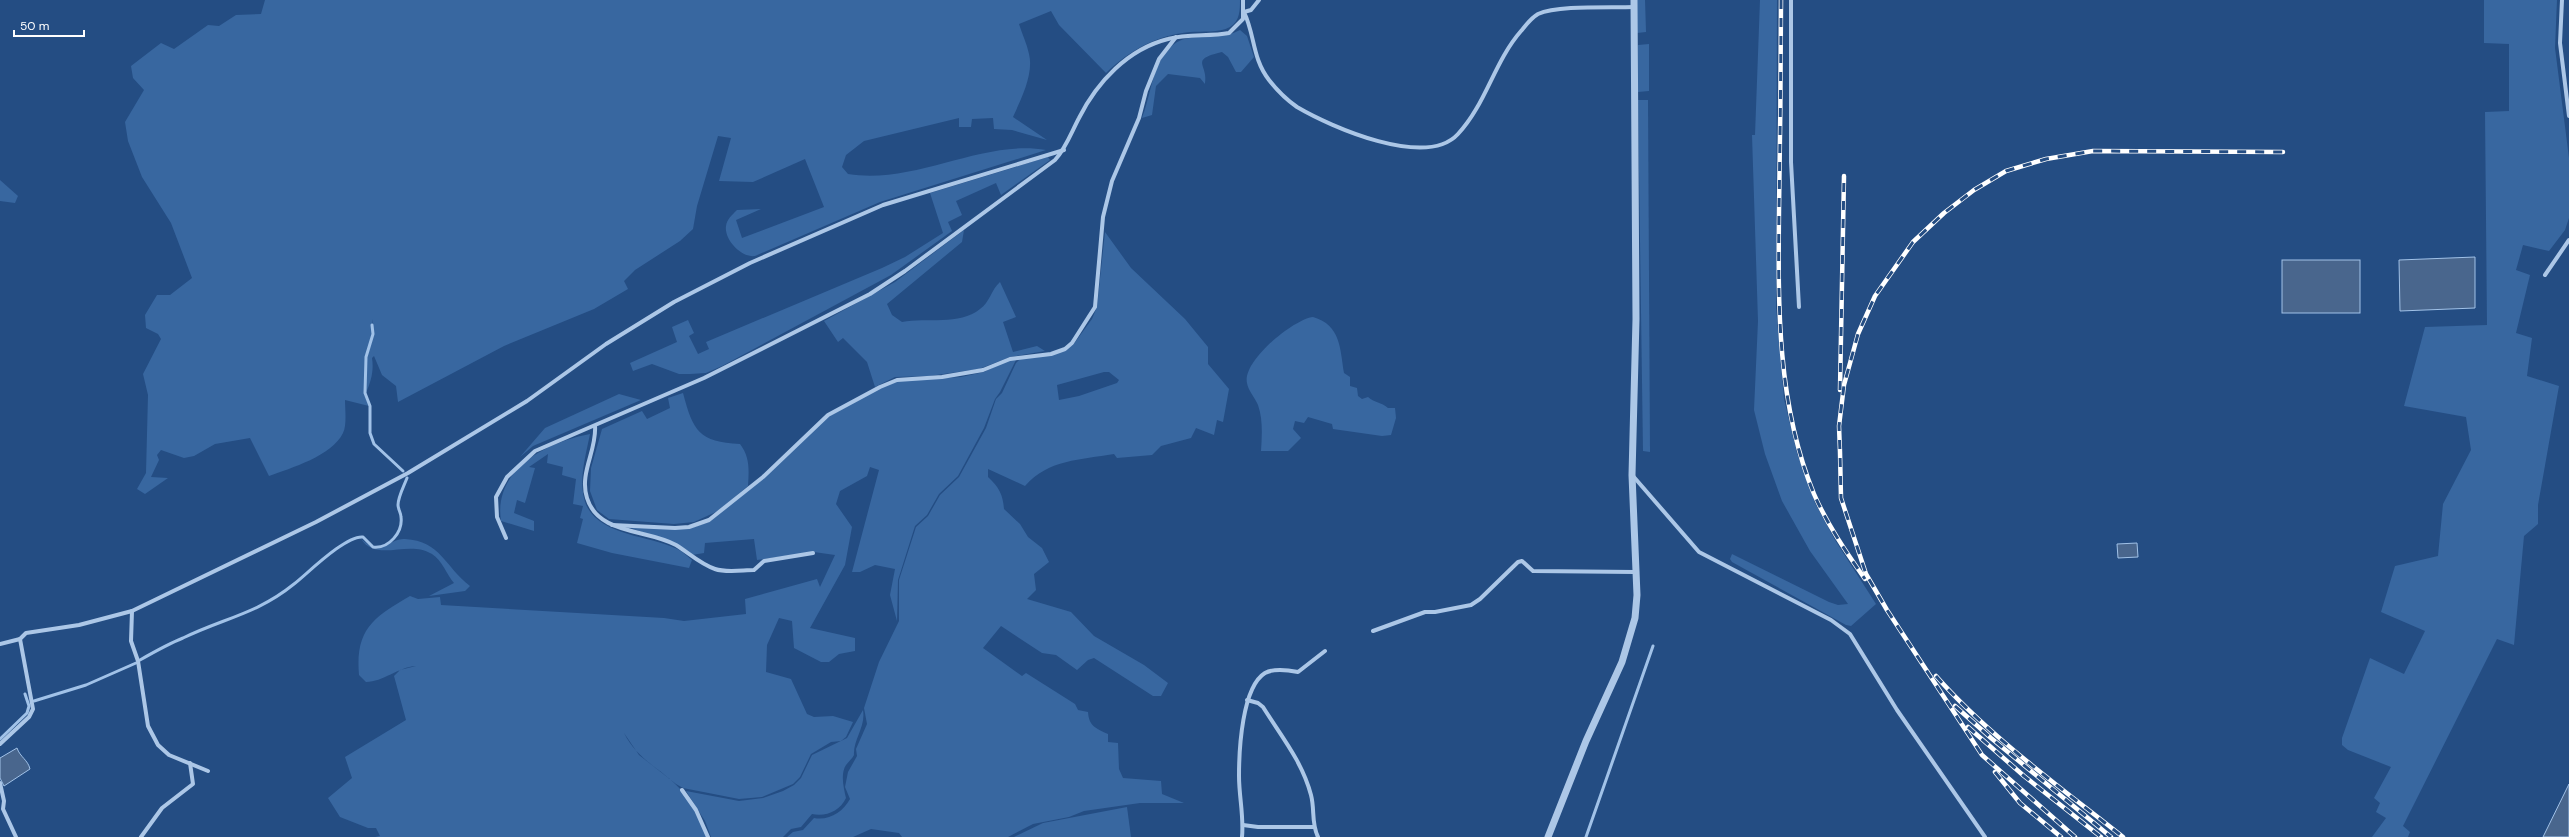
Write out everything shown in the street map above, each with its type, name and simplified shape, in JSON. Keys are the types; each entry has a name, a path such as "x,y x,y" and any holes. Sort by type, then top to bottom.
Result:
{"street":[{"path":"1243,0 1244,12 1256,58 1269,80 1297,106 1355,135 1406,147 1444,144 1458,134 1478,107 1507,47 1531,19 1546,12 1558,10 1634,3 1636,319 1632,475 1635,618 1629,642 1548,837"},
{"path":"1244,12 1251,10 1259,0"},
{"path":"1791,0 1791,162 1799,307"},
{"path":"2562,0 2560,43 2569,116"},
{"path":"506,538 497,517 495,505 498,492 507,477 535,450 595,426 704,378 870,294 1016,191 1055,160 1064,150 1079,117 1094,95 1119,64 1139,50 1176,37 1229,33 1239,25 1244,12"},
{"path":"612,525 675,528 689,527 709,520 763,477 828,414 880,387 897,380 942,377 983,370 1010,359 1051,354 1065,349 1072,343 1090,319 1095,307 1103,217 1110,187 1139,118 1146,91 1158,59 1176,37"},
{"path":"0,644 20,639 26,633 79,625 132,611 316,522 408,472 527,401 606,344 648,318 750,263 883,205 1064,150"},
{"path":"2545,275 2569,240"},
{"path":"595,426 596,436 587,466 586,497 593,512 612,525 676,545 716,570 754,570 764,561 813,553"},
{"path":"1632,475 1699,552 1831,620 1850,634 1897,710 1985,837"},
{"path":"1373,631 1425,612 1435,612 1471,605 1480,599 1518,562 1522,561 1533,570 1635,572"},
{"path":"132,611 131,641 138,661 148,726 162,750 178,760 190,763 208,771"},
{"path":"0,744 30,717 33,709 20,639"},
{"path":"1242,837 1243,825 1239,776 1247,700 1254,682 1265,673 1272,670 1298,672 1325,651"},
{"path":"1247,700 1258,703 1263,707 1300,763 1312,796 1314,827 1318,837"},
{"path":"141,837 162,808 193,784 190,763"},
{"path":"0,783 4,801 1,810 16,837"},
{"path":"682,790 696,810 708,837"},
{"path":"1243,825 1258,827 1314,827"}],"shaded area":[{"path":"265,0 1240,0 1238,18 1230,27 1216,31 1190,32 1166,36 1155,40 1125,57 1106,73 1059,25 1051,11 1019,24 1029,54 1030,70 1026,86 1013,117 1047,140 1012,130 994,129 993,118 972,119 971,127 959,127 959,118 864,141 846,155 842,167 848,174 873,176 923,168 997,151 1022,148 1046,150 880,202 755,256 750,256 740,251 728,237 726,231 727,221 737,210 761,209 736,220 742,238 824,207 805,159 753,182 719,181 731,138 718,136 697,206 693,229 680,241 635,270 624,281 628,289 594,309 504,346 398,402 396,386 382,375 374,356 372,358 372,376 366,393 367,357 374,334 372,319 372,334 365,357 364,394 369,406 345,400 345,421 343,433 338,441 321,455 269,476 250,438 215,444 194,456 184,458 161,450 157,455 159,460 151,477 168,478 145,494 137,489 146,473 148,395 143,374 161,339 158,334 146,328 145,315 157,295 170,295 192,278 171,223 142,177 128,141 125,122 144,90 133,78 131,66 161,43 174,49 208,25 219,26 236,15 261,14"},
{"path":"1637,0 1645,0 1646,32 1637,33"},
{"path":"1760,0 1777,0 1776,308 1784,399 1797,453 1815,503 1835,540 1876,604 1851,626 1846,625 1732,562 1730,559 1732,554 1829,602 1838,605 1848,604 1810,551 1782,501 1765,454 1754,410 1758,321 1752,135 1755,135"},
{"path":"2484,0 2557,0 2555,48 2569,158 2569,218 2565,230 2549,251 2523,245 2516,270 2530,275 2516,333 2532,338 2527,376 2559,386 2538,505 2538,524 2524,536 2514,645 2497,639 2403,826 2410,832 2408,837 2372,837 2386,818 2376,812 2380,803 2374,798 2391,767 2348,750 2342,745 2342,738 2370,658 2404,674 2425,631 2381,612 2395,566 2438,556 2443,504 2471,450 2466,417 2404,406 2425,327 2487,325 2485,112 2509,111 2509,44 2484,43"},
{"path":"1240,30 1247,36 1254,57 1241,72 1236,72 1228,57 1222,52 1203,60 1202,64 1205,72 1205,84 1200,78 1168,74 1156,86 1152,115 1142,118 1156,70 1168,49 1177,42 1189,38 1222,36"},
{"path":"1649,44 1649,91 1638,92 1638,45"},
{"path":"1638,100 1648,100 1650,452 1643,451"},
{"path":"1048,157 1050,160 1001,195 996,183 956,201 962,215 948,222 952,231 891,275 722,366 706,373 690,374 679,374 652,364 633,371 630,363 677,342 672,327 688,320 694,333 689,336 698,354 709,349 706,342 905,257 943,233 930,193"},
{"path":"0,180 18,196 15,203 0,201"},
{"path":"964,230 962,242 887,304 892,315 902,322 962,318 980,309 1000,282 1016,317 1003,322 1013,352 1037,346 1045,351 1010,357 979,369 929,376 895,377 875,387 867,362 843,338 838,342 824,321 895,282"},
{"path":"1105,232 1131,268 1185,319 1208,347 1208,364 1229,389 1223,422 1217,420 1214,435 1196,428 1191,438 1161,446 1152,455 1117,458 1114,454 1066,462 1044,470 1025,486 988,469 988,477 1000,492 1004,509 1020,524 1028,537 1042,548 1049,562 1034,574 1036,590 1027,599 1071,612 1094,636 1144,665 1168,683 1161,696 1153,696 1094,658 1088,660 1077,670 1056,655 1042,653 1001,626 983,648 1022,676 1026,673 1075,704 1078,710 1088,712 1091,724 1108,734 1108,742 1118,743 1119,769 1123,778 1161,781 1162,794 1184,803 1140,803 1084,811 1069,817 1033,824 1008,837 902,837 899,833 871,829 853,837 787,837 793,832 803,830 814,818 820,819 830,817 839,812 844,808 850,799 845,787 848,772 857,756 856,749 867,724 864,708 879,662 899,621 899,580 916,527 928,516 940,495 959,477 986,428 996,399 1002,393 1016,363 1020,359 1039,357 1073,345 1092,319 1097,307","holes":["1104,372 1109,372 1119,380 1117,383 1079,396 1059,400 1057,385"]},
{"path":"2475,257 2475,308 2400,311 2399,260"},
{"path":"2282,260 2360,260 2360,313 2282,313"},
{"path":"1313,317 1329,326 1338,339 1344,373 1350,377 1350,386 1357,388 1358,396 1362,399 1368,397 1388,408 1395,408 1396,418 1391,435 1382,436 1333,429 1332,424 1308,417 1304,423 1295,421 1293,429 1301,438 1288,451 1261,451 1261,416 1258,405 1247,383 1248,374 1253,364 1271,342 1294,325"},
{"path":"1009,360 1016,360 995,399 984,428 958,476 939,494 927,515 915,526 898,580 897,621 890,595 895,569 875,565 860,572 852,572 879,470 870,467 867,476 840,491 836,504 852,527 845,565 810,628 855,638 855,651 839,654 829,662 821,662 794,648 792,621 779,618 767,645 766,672 791,679 807,714 814,717 833,716 853,722 846,737 841,741 831,742 811,754 800,777 793,784 762,797 739,799 683,788 676,784 690,802 707,837 375,837 380,836 376,828 368,828 340,817 328,798 352,778 345,757 406,720 394,676 400,670 378,680 366,682 359,675 360,646 364,635 377,618 410,596 418,599 440,597 441,605 664,618 684,621 746,614 745,599 817,579 820,587 835,555 814,552 757,560 754,539 705,543 704,553 692,555 676,544 628,527 691,528 709,522 764,478 828,417 880,388 899,381 961,377 984,372"},
{"path":"683,393 690,417 700,432 715,441 740,444 746,454 749,469 748,486 718,511 694,522 674,524 609,519 597,510 590,491 591,468 602,429 642,411 647,419 670,408 668,398"},
{"path":"619,394 641,400 533,446 520,457 545,428"},
{"path":"590,434 582,482 584,498 589,510 598,520 609,527 679,550 692,560 689,568 612,553 577,543 583,519 580,518 583,506 573,504 576,479 562,475 563,467 547,463 548,454 529,467 535,468 525,503 517,500 514,513 534,521 534,531 501,521 501,503 505,487 514,473 526,461 541,451 557,444"},
{"path":"361,539 373,548 368,546"},
{"path":"401,539 417,541 435,550 470,586 465,591 429,596 454,583 436,557 423,550 374,549 383,547 393,541"},
{"path":"2137,543 2138,557 2118,558 2117,544"},
{"path":"863,710 863,722 855,744 854,755 846,765 843,773 846,798 836,810 822,815 812,814 801,827 791,829 783,837 711,837 705,821 686,791 739,801 763,798 783,791 794,785 801,778 812,755 847,738"},
{"path":"17,748 28,763 30,769 4,786 0,778 0,758"},
{"path":"2569,784 2569,837 2543,837"},
{"path":"1127,807 1131,837 1014,837 1043,823"}],"waterway":[{"path":"372,325 373,334 366,357 365,393 370,406 370,433 374,444 403,471"},
{"path":"140,660 177,640 240,615 267,602 294,584 337,548 347,542 363,537 373,547 379,547 389,542 394,538 400,528 401,514 398,502 407,478"},
{"path":"1586,837 1653,646"},
{"path":"34,701 86,685 136,663"},
{"path":"0,739 27,713 29,706 25,694"}],"railway":[{"path":"1781,0 1779,283 1782,355 1786,390 1802,460 1814,494 1831,527 1865,579"},
{"path":"2075,837 1982,755 1887,610 1866,574 1841,498 1839,426 1844,385 1858,334 1875,296 1913,242 1944,213 1974,190 2006,171 2046,159 2093,151 2283,152"},
{"path":"1840,390 1844,176"},
{"path":"1936,676 2002,740 2123,837"},
{"path":"1955,706 1991,738 2111,837"},
{"path":"1968,727 2024,776 2101,837"},
{"path":"1995,772 2020,803 2061,837"}]}
